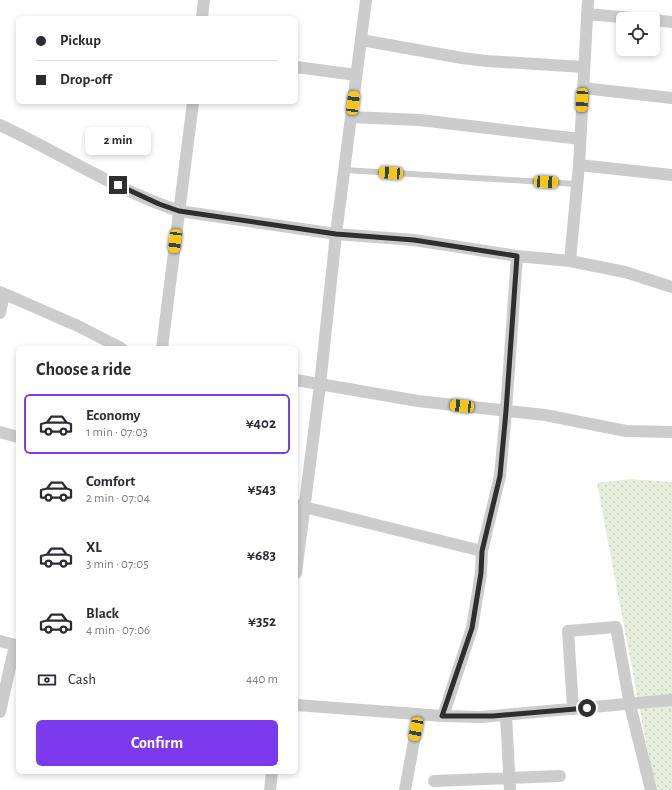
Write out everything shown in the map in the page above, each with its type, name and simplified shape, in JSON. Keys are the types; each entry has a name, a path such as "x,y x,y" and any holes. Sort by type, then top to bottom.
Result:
{"street":[{"path":"202,16 204,0"},
{"path":"298,539 300,506 320,385 336,234 366,0"},
{"path":"570,261 579,165 588,0"},
{"path":"587,14 616,16"},
{"path":"660,21 672,22"},
{"path":"361,40 487,62 584,67"},
{"path":"298,67 356,75"},
{"path":"583,88 672,98"},
{"path":"162,346 193,104"},
{"path":"351,118 420,120 580,139"},
{"path":"0,125 90,172 159,204 179,211 336,234 414,240 517,256 570,261 625,272 672,287"},
{"path":"579,165 672,175"},
{"path":"442,716 472,628 481,573 482,551 500,476 517,256"},
{"path":"0,313 2,293 78,326 117,346"},
{"path":"298,380 418,401 546,415 626,431 672,432"},
{"path":"0,432 16,436"},
{"path":"300,506 482,551"},
{"path":"573,709 568,631 616,627 630,705 651,790"},
{"path":"0,641 15,645 0,712"},
{"path":"298,705 442,716 481,716 630,705 672,700"},
{"path":"405,790 419,714"},
{"path":"506,715 510,784"},
{"path":"270,790 272,774"},
{"path":"434,781 510,784 560,776"}],"lane":[{"path":"344,170 577,184"}],"green space":[{"path":"630,479 672,482 672,790 655,790 597,483"}],"route":[{"path":"118,185 159,204 179,211 336,234 414,240 517,256 500,476 482,551 481,573 472,628 442,716 493,716 587,708"}]}
